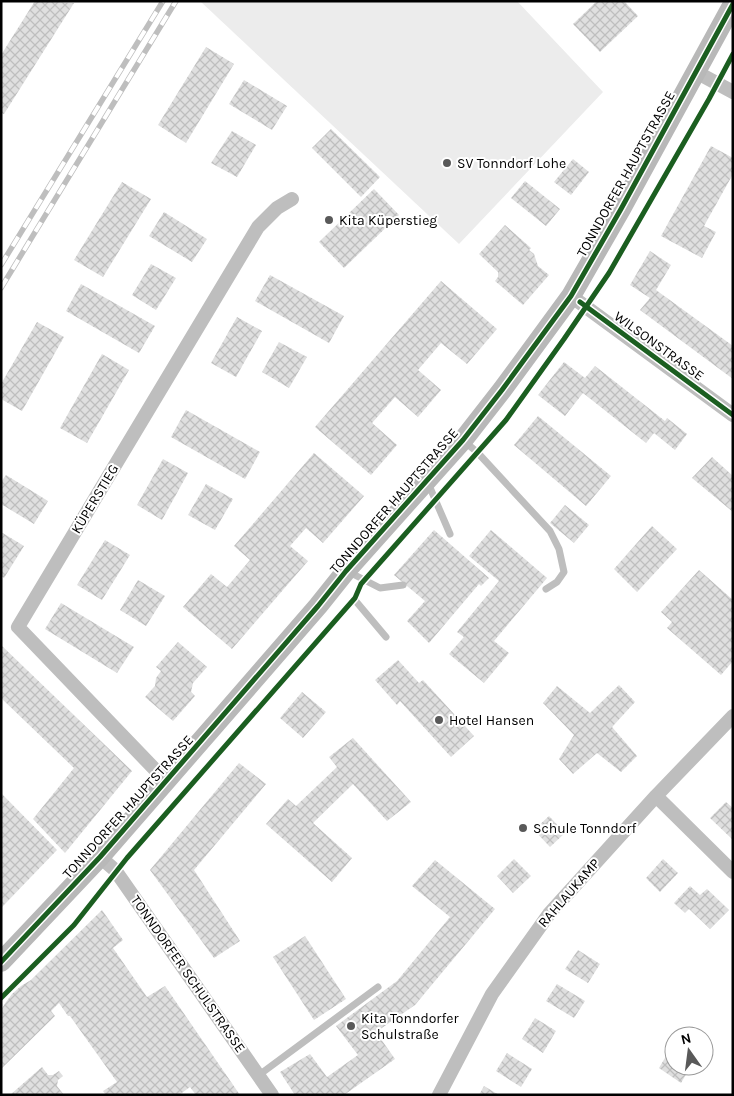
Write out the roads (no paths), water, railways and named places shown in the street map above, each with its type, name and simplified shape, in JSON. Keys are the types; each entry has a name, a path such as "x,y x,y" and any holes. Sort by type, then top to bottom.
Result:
{"main road":[{"name":"TONNDORFER HAUPTSTRASSE","path":"1,962 100,857 318,606 346,571 428,481 502,390 571,296 733,4"}],"street":[{"path":"696,72 733,92"},
{"name":"KÜPERSTIEG","path":"166,781 18,627 258,227 277,208 292,199"},
{"name":"WILSONSTRASSE","path":"571,296 733,414"},
{"name":"RAHLAUKAMP","path":"439,1095 492,994 549,914 656,796 733,716"},
{"path":"656,796 733,872"},
{"name":"TONNDORFER SCHULSTRASSE","path":"100,857 115,870 272,1095"}],"lane":[{"path":"463,440 477,452 550,532 559,549 564,572 557,582 546,589"},
{"path":"428,481 450,534"},
{"path":"346,571 380,588 403,585"},
{"path":"354,599 386,637"},
{"path":"259,1075 378,987"}],"railway":[{"path":"1,265 163,1"},
{"path":"1,288 176,1"}],"place":[{"name":"SV Tonndorf Lohe","path":"447,163"},
{"name":"Kita Küperstieg","path":"329,220"},
{"name":"Hotel Hansen","path":"439,720"},
{"name":"Schule Tonndorf","path":"523,828"},
{"name":"Kita Tonndorfer Schulstraße","path":"351,1026"}]}
